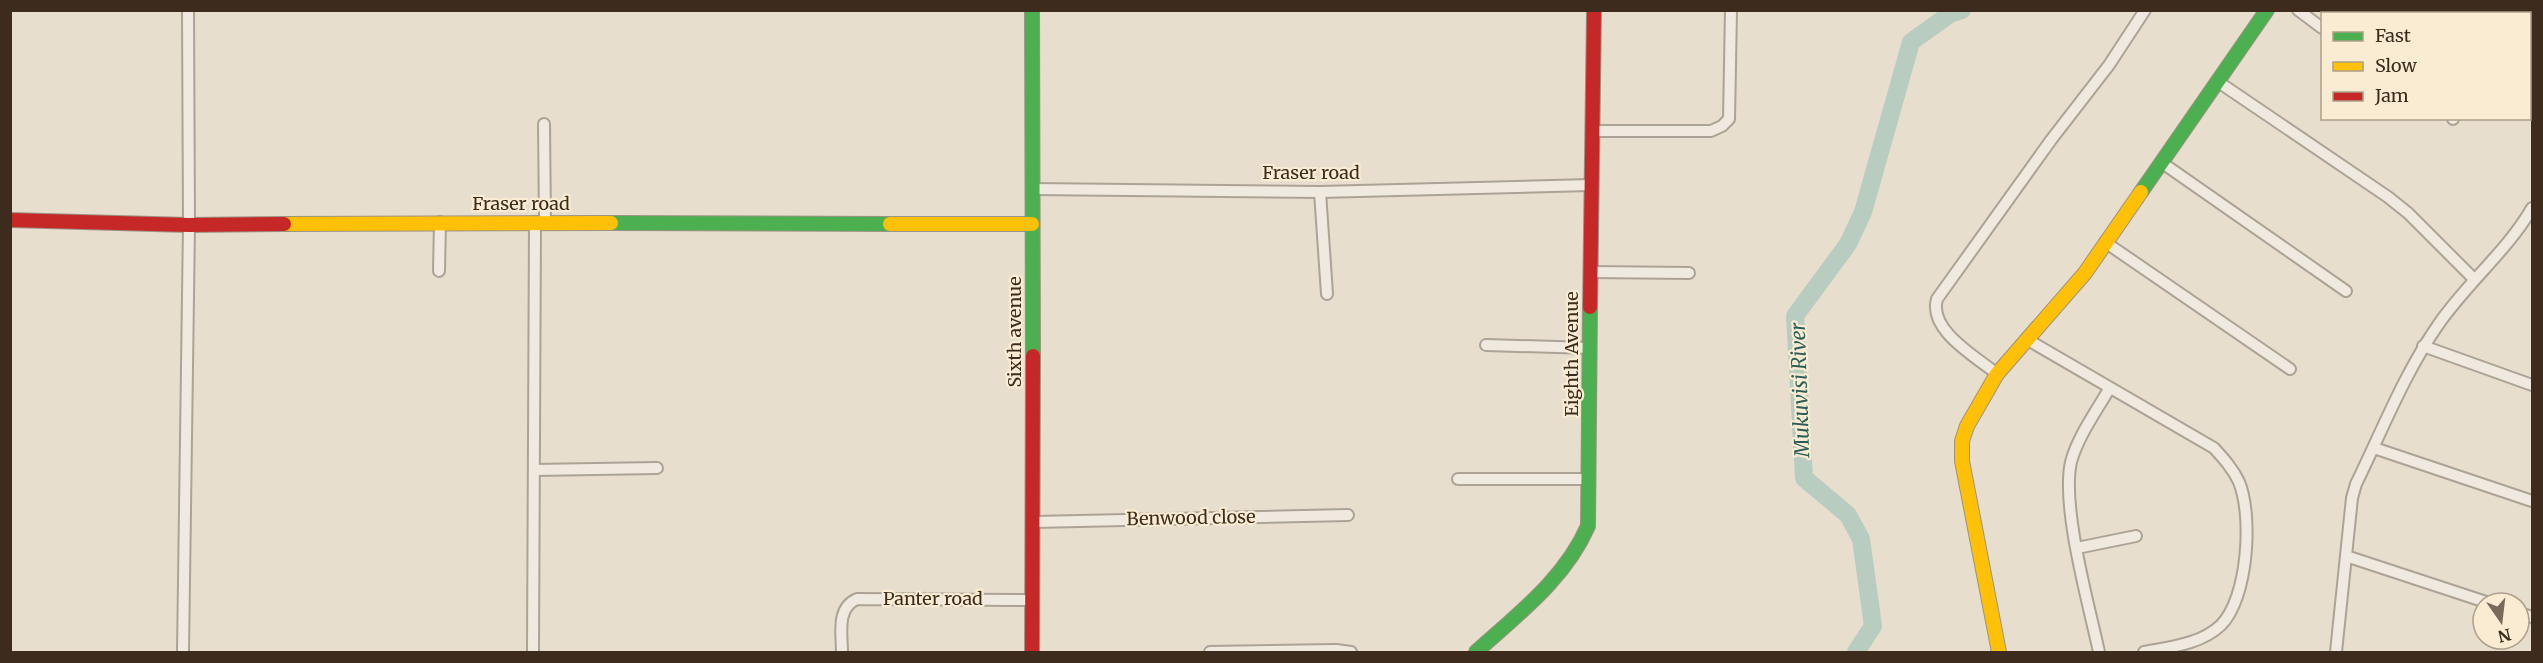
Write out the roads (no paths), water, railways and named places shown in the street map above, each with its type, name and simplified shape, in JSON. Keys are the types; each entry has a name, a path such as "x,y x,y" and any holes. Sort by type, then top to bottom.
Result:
{"street":[{"path":"183,652 189,225 188,10"},
{"name":"Sixth avenue","path":"1032,10 1034,522 1032,652"},
{"name":"Eighth Avenue","path":"1476,652 1561,571 1574,553 1588,526 1590,185 1594,10"},
{"path":"1593,131 1711,131 1722,126 1729,119 1731,10"},
{"path":"1996,374 1943,330 1936,315 1937,299 2051,140 2109,65 2145,10"},
{"path":"1999,652 1962,461 1962,441 1967,426 1996,374 2067,295 2268,10"},
{"path":"2298,10 2321,27"},
{"path":"2217,81 2388,197 2408,213 2474,279"},
{"path":"532,652 534,470 544,124"},
{"path":"2161,162 2346,291"},
{"name":"Fraser road","path":"1032,189 1320,192 1590,185"},
{"path":"1320,192 1327,294"},
{"path":"2336,652 2352,498 2356,484 2423,346 2474,279 2522,227 2532,208"},
{"name":"Fraser road","path":"10,220 189,225 440,222 1032,224"},
{"path":"439,271 440,222"},
{"path":"2522,227 2532,231"},
{"path":"2105,242 2290,369"},
{"path":"1590,272 1689,273"},
{"path":"2028,340 2214,448 2226,461 2239,483 2248,530 2239,588 2232,609 2222,624 2196,641 2144,652"},
{"path":"1486,345 1590,348"},
{"path":"2423,346 2532,385"},
{"path":"2099,652 2077,548 2068,478 2077,445 2109,388"},
{"path":"2374,447 2532,501"},
{"path":"534,470 657,468"},
{"path":"1458,478 1588,479"},
{"name":"Benwood close","path":"1034,522 1348,515"},
{"path":"2077,548 2136,536"},
{"path":"2346,556 2471,597"},
{"name":"Panter road","path":"842,652 842,615 848,605 857,599 1033,600"},
{"path":"1210,652 1336,650 1351,652"}],"waterway":[{"name":"Mukuvisi River","path":"1856,652 1873,626 1861,539 1848,515 1804,478 1795,316 1848,244 1863,212 1911,42 1950,14 1962,10"}]}
